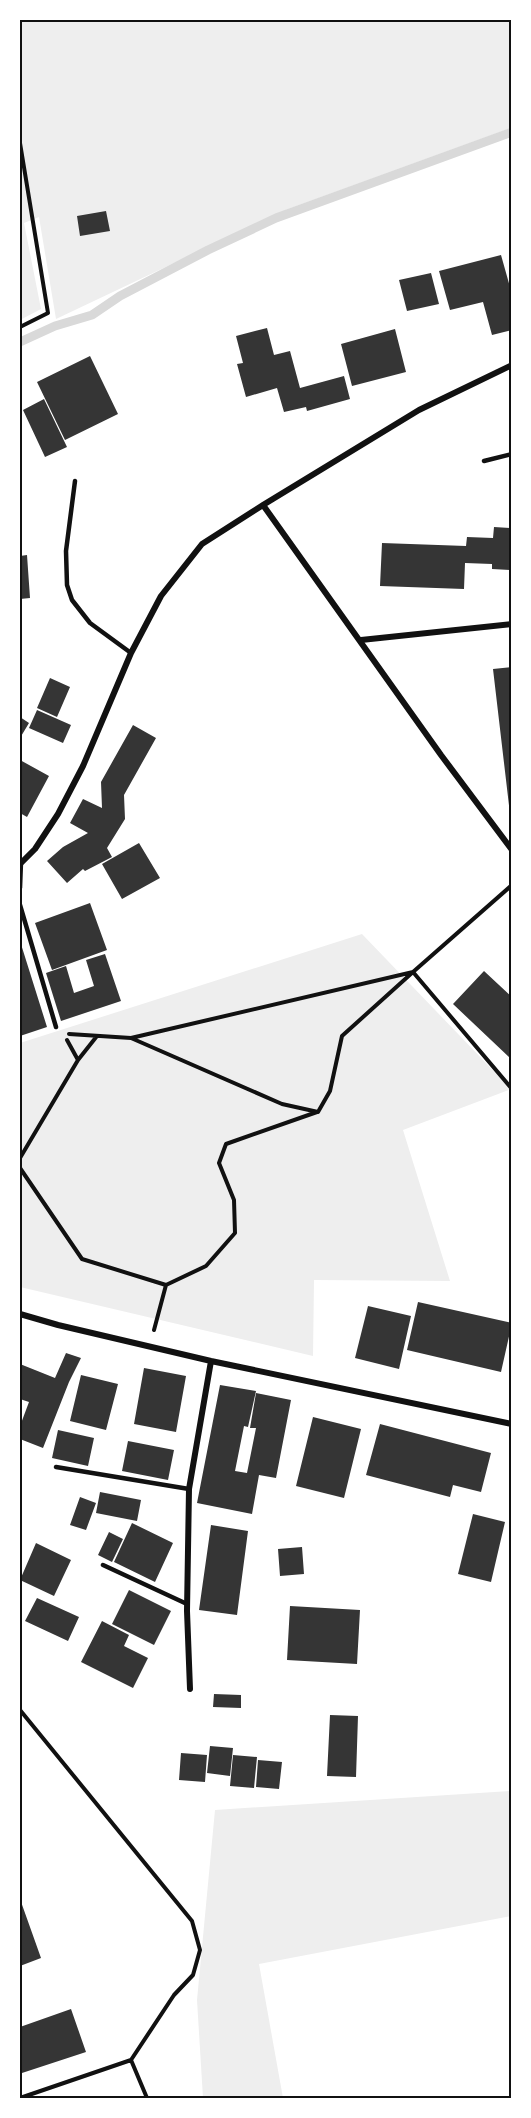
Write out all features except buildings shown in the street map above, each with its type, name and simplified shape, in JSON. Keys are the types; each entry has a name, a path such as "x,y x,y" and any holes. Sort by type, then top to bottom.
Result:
{"street":[{"path":"20,862 35,849 58,814 83,766 131,652 161,596 202,544 263,504 419,410 512,365"},
{"path":"263,504 441,755 512,850"},
{"path":"361,640 512,624"},
{"path":"20,1314 211,1361 512,1424"},
{"path":"190,1689 187,1604 189,1489 211,1361"}],"lane":[{"path":"484,461 512,454"},
{"path":"75,481 66,551 67,585 72,600 90,622 131,652"},
{"path":"20,862 20,888"},
{"path":"20,905 56,1027"},
{"path":"56,1467 189,1489"},
{"path":"104,1565 187,1604"}],"path":[{"path":"20,143 48,313 20,327"},
{"path":"20,1168 82,1259 166,1285 206,1266 235,1233 234,1200 219,1163 226,1144 318,1112 330,1091 342,1036 512,885"},
{"path":"78,1060 64,1034 131,1038 413,972"},
{"path":"413,972 512,1089"},
{"path":"20,1158 78,1060 97,1036"},
{"path":"131,1038 282,1104 318,1112"},
{"path":"149,1347 166,1285"},
{"path":"20,1710 192,1921 200,1950 193,1975 174,1995 131,2060 20,2098"},
{"path":"131,2060 147,2098"}],"shaded area":[{"path":"20,20 511,20 511,128 288,209 56,319 39,217 24,223 41,309 20,320"},
{"path":"362,934 511,1089 403,1130 450,1281 314,1280 313,1356 20,1287 20,1043"},
{"path":"511,1791 511,1916 259,1964 283,2098 203,2098 197,2000 215,1810"}],"waterway":[{"path":"20,342 55,326 92,315 120,296 276,218 512,132"}]}
